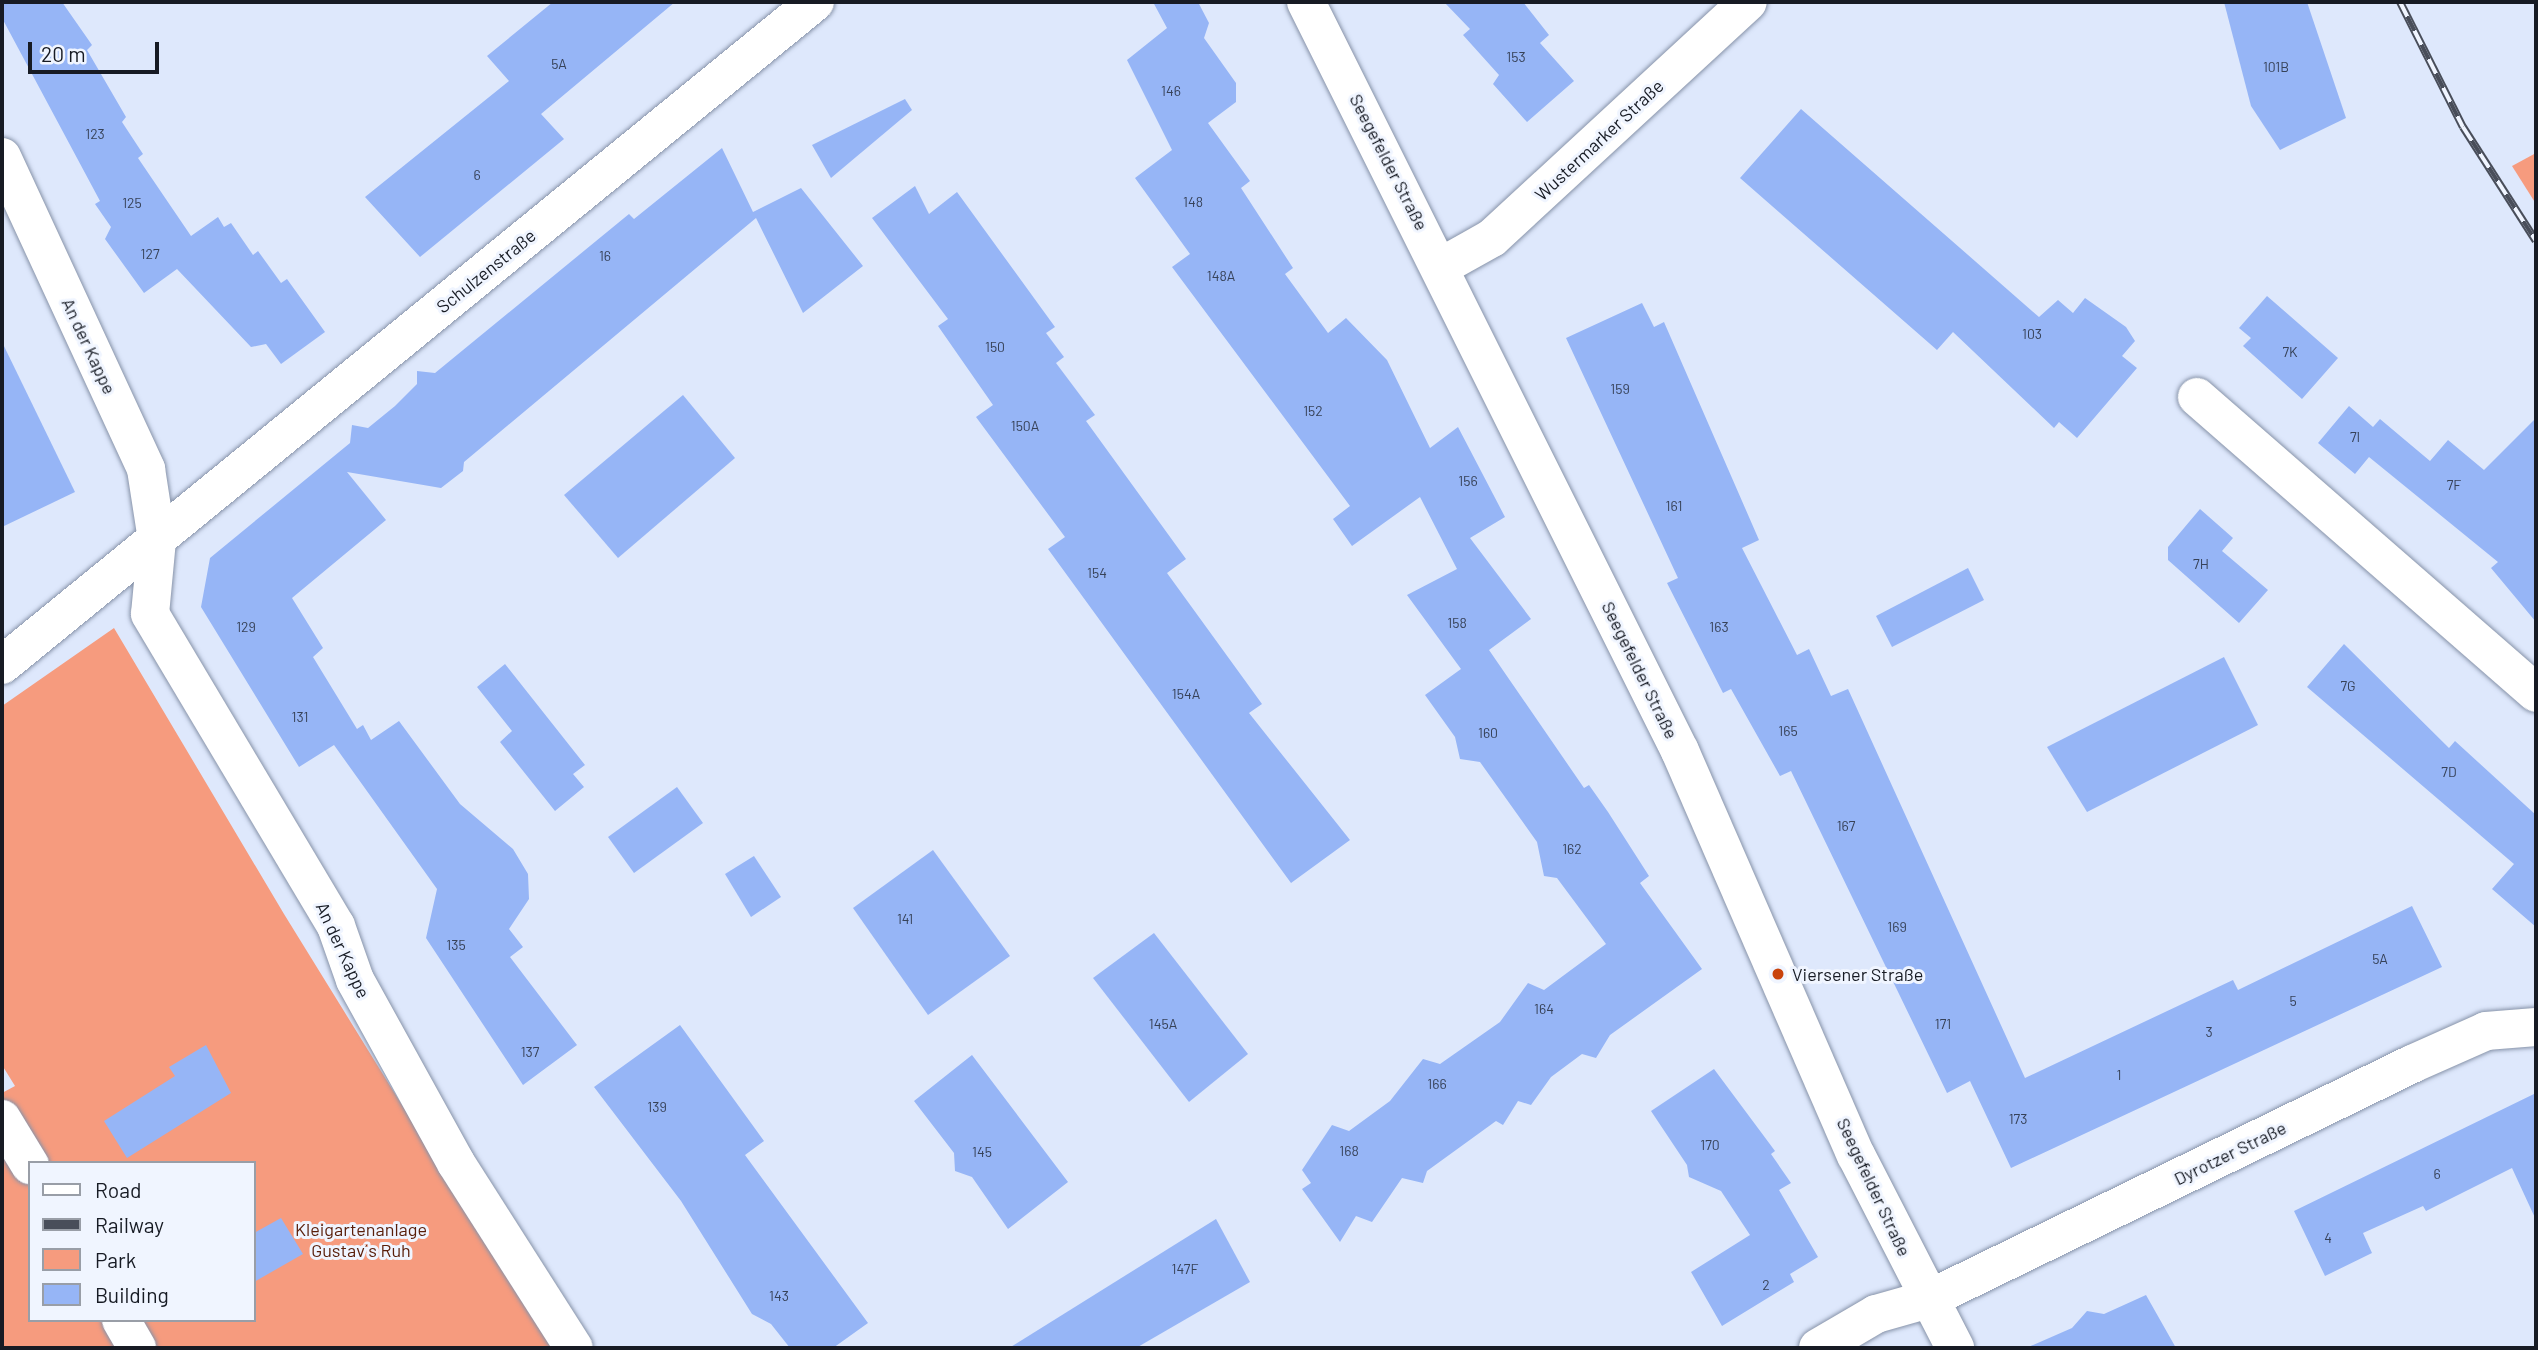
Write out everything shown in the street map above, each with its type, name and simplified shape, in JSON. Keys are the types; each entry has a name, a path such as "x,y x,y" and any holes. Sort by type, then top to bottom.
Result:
{"street":[{"name":"Schulzenstraße","path":"157,540 814,2"},
{"name":"Seegefelder Straße","path":"1307,2 1442,266 1680,751 1856,1155 1955,1348"},
{"name":"Wustermarker Straße","path":"1442,266 1492,238 1748,2"},
{"name":"An der Kappe","path":"2,157 146,469 157,540 150,614 335,926 355,980 456,1163 574,1348"},
{"path":"2197,397 2536,693"},
{"path":"2,665 157,540"},
{"name":"Dyrotzer Straße","path":"1929,1299 2412,1064 2521,1027 2536,1003"},
{"path":"2,1119 28,1162"},
{"path":"1818,1348 1876,1314 1929,1299"},
{"path":"122,1322 137,1348"}],"green space":[{"path":"2536,153 2536,204 2512,166"},
{"name":"Kleigartenanlage Gustav´s Ruh","path":"114,628 284,914 552,1348 2,1348 2,1093 15,1086 2,1065 2,706"}],"building":[{"path":"2,2 62,2 92,45 87,50 126,117 122,122 143,154 138,158 191,236 218,217 224,227 231,223 253,255 258,251 281,283 287,279 325,332 281,364 266,344 251,347 177,269 144,293 105,239 111,227 95,204 100,201 2,18"},
{"path":"553,2 675,2 541,114 564,139 420,257 365,197 509,81 487,56"},
{"path":"1153,2 1198,2 1209,23 1204,38 1236,83 1236,102 1208,123 1250,181 1241,188 1293,268 1285,274 1328,333 1346,318 1387,360 1430,448 1458,427 1505,517 1470,538 1531,619 1489,650 1584,788 1589,785 1608,812 1649,876 1640,883 1702,969 1610,1035 1596,1058 1582,1054 1551,1077 1531,1105 1518,1101 1503,1125 1496,1121 1427,1171 1423,1183 1402,1178 1372,1222 1356,1216 1340,1242 1302,1189 1311,1183 1302,1170 1332,1125 1349,1131 1390,1101 1423,1059 1440,1064 1500,1022 1528,983 1544,990 1606,944 1557,878 1544,876 1537,842 1480,762 1460,759 1455,737 1425,695 1461,669 1407,595 1457,569 1420,497 1352,546 1333,519 1350,506 1172,267 1190,254 1135,178 1172,150 1127,60 1167,28"},
{"path":"1444,2 1523,2 1549,35 1540,43 1574,81 1527,122 1493,84 1499,75 1463,35 1470,29"},
{"path":"2224,2 2307,2 2346,118 2280,150 2251,106"},
{"path":"905,99 912,110 831,178 812,145"},
{"path":"1801,109 2039,317 2058,300 2073,313 2085,298 2126,327 2135,341 2122,356 2137,368 2077,438 2059,422 2054,428 1953,332 1937,350 1740,178"},
{"path":"722,148 753,212 801,188 863,266 803,313 756,218 464,462 463,471 441,488 347,472 386,520 292,598 323,648 313,657 357,729 363,725 371,740 399,721 460,804 513,849 528,874 529,899 509,929 523,947 510,957 577,1045 523,1085 426,938 437,889 334,745 299,767 201,607 210,558 350,443 352,425 368,428 395,406 417,384 417,371 435,373 629,214 634,219"},
{"path":"915,186 929,214 957,192 1055,327 1046,333 1064,357 1056,363 1095,415 1086,421 1186,559 1167,573 1262,704 1249,713 1350,840 1291,883 1048,549 1065,537 976,417 993,405 938,326 948,319 872,218"},
{"path":"2267,296 2338,358 2302,399 2243,346 2251,338 2239,328"},
{"path":"1642,303 1654,327 1664,322 1759,540 1742,548 1797,655 1809,649 1831,696 1848,689 2025,1078 2233,980 2238,990 2412,906 2442,967 2011,1168 1970,1081 1947,1093 1791,771 1780,776 1731,689 1723,693 1667,583 1678,578 1566,338"},
{"path":"2,342 75,492 2,527"},
{"path":"683,395 735,458 618,558 564,495"},
{"path":"2349,406 2373,427 2380,419 2430,461 2448,440 2484,470 2536,418 2536,622 2491,568 2498,562 2369,457 2355,474 2318,443"},
{"path":"2200,509 2233,538 2222,551 2268,590 2239,623 2168,560 2168,547"},
{"path":"1968,568 1984,600 1892,647 1876,616"},
{"path":"2344,644 2449,748 2455,741 2536,815 2536,927 2492,889 2514,864 2307,687"},
{"path":"2224,657 2258,725 2087,812 2047,747"},
{"path":"505,664 585,765 573,774 584,787 555,811 500,742 512,731 477,687"},
{"path":"677,787 703,823 634,873 608,837"},
{"path":"933,850 1010,956 928,1015 853,908"},
{"path":"754,856 781,897 751,917 725,874"},
{"path":"1154,933 1248,1054 1189,1102 1093,978"},
{"path":"680,1025 764,1141 745,1155 868,1323 833,1348 790,1348 771,1324 752,1314 681,1201 594,1087"},
{"path":"206,1045 231,1093 127,1158 104,1121 175,1076 169,1067"},
{"path":"972,1055 1068,1182 1008,1229 972,1177 955,1171 954,1153 914,1101"},
{"path":"1714,1069 1775,1151 1771,1154 1791,1183 1779,1190 1818,1257 1790,1274 1794,1282 1722,1326 1691,1272 1750,1235 1721,1191 1689,1177 1687,1165 1651,1111"},
{"path":"2536,1093 2536,1220 2512,1168 2426,1211 2423,1206 2363,1233 2372,1253 2325,1276 2294,1211"},
{"path":"281,1218 303,1254 256,1281 256,1232"},
{"path":"1216,1219 1250,1282 1136,1348 1009,1348"},
{"path":"2146,1295 2176,1348 2026,1348 2072,1328 2087,1311 2104,1314"}],"railway":[{"path":"2400,2 2463,127 2536,241"}],"place":[{"name":"Viersener Straße","path":"1778,974"}]}
